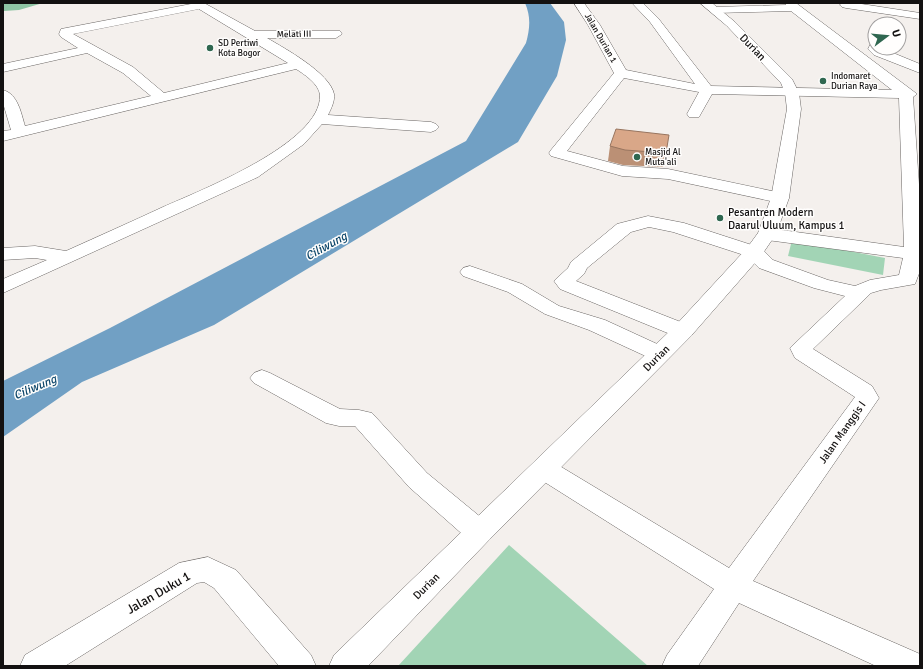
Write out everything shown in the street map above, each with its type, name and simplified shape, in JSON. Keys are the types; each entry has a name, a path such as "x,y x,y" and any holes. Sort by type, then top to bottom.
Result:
{"street":[{"name":"Jalan Durian 1","path":"579,3 594,25 621,73"},
{"path":"637,3 654,20 707,90"},
{"path":"3,287 252,174 288,150 319,119 326,105 327,93 315,76 299,64 253,35 198,4 65,32 65,34 89,49 128,70 160,96"},
{"path":"846,5 918,16"},
{"path":"710,7 792,6 913,94"},
{"name":"Durian","path":"346,666 479,532 683,332 754,252 767,234 780,198 794,109 792,93 787,82 731,24 710,7"},
{"path":"907,22 918,16"},
{"name":"Melati III","path":"253,35 336,34"},
{"path":"3,68 89,49"},
{"path":"888,56 920,69"},
{"path":"3,136 160,96 299,64"},
{"path":"780,198 668,174 622,171 557,153 621,73 707,90 792,93 913,94"},
{"path":"694,114 707,90"},
{"path":"3,94 11,103 19,133"},
{"path":"913,94 914,282"},
{"path":"319,119 432,127"},
{"path":"683,332 567,285 564,281 576,270 578,266 624,228 648,221 677,227 754,252 766,264 822,284 858,293"},
{"path":"767,234 914,254"},
{"path":"3,254 35,252 69,256"},
{"path":"470,272 514,288 552,310 597,325 660,354"},
{"name":"Jalan Manggis I","path":"734,586 867,398 864,392 803,353 800,349 858,293 870,286 914,282"},
{"path":"262,378 335,417 342,418 353,416 364,419 418,480 479,532"},
{"path":"544,469 734,586 911,666"},
{"name":"Jalan Duku 1","path":"37,666 190,572 208,569 225,579 299,666"},
{"path":"679,666 734,586"}],"green space":[{"path":"3,3 43,3 19,10 4,11"},
{"path":"792,240 885,258 883,275 788,256"},
{"path":"509,545 648,666 398,666"}],"water":[{"name":"Ciliwung","path":"525,3 550,3 564,22 566,40 557,76 518,142 214,325 82,382 3,437 3,381 110,328 466,141 526,43 529,23"}],"building":[{"path":"616,129 669,135 666,153 625,150 610,146"}],"place":[{"name":"SD Pertiwi Kota Bogor","path":"210,48"},
{"name":"Indomaret Durian Raya","path":"823,81"},
{"name":"Masjid Al Muta'ali","path":"637,157"},
{"name":"Pesantren Modern Daarul Uluum, Kampus 1","path":"720,218"}]}
